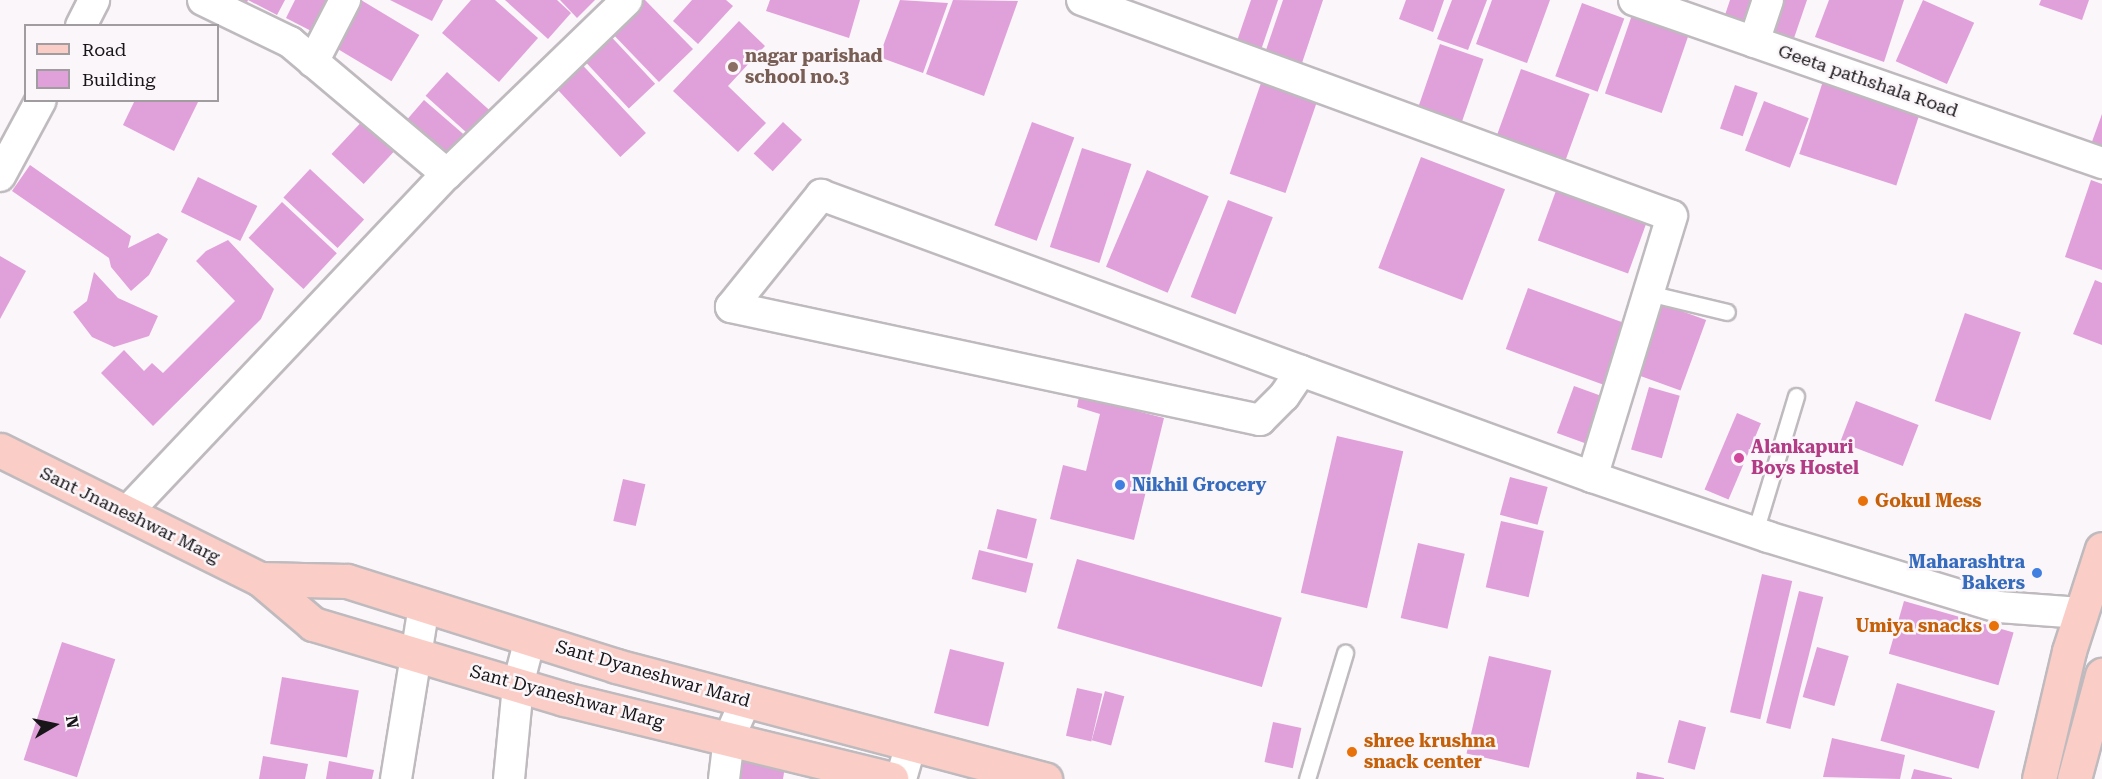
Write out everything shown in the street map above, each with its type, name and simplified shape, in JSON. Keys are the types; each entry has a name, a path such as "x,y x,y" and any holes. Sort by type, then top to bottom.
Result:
{"main road":[{"name":"Sant Jnaneshwar Marg","path":"0,450 260,579"},
{"path":"2039,779 2081,613 2102,549"},
{"name":"Sant Dyaneshwar Mard","path":"260,579 346,581 530,639 1032,777"},
{"name":"Sant Dyaneshwar Marg","path":"260,579 313,624 518,685 891,779"},
{"path":"2074,779 2102,675"}],"street":[{"path":"82,24 94,0"},
{"path":"203,0 290,42 447,174"},
{"path":"313,62 345,0"},
{"path":"126,513 447,174 627,0"},
{"path":"1082,0 1672,216 1592,477"},
{"name":"Geeta pathshala Road","path":"1634,0 2102,163"},
{"path":"1754,42 1768,0"},
{"path":"0,176 40,102"},
{"path":"1300,370 1284,396 1260,420 731,307 821,195 1300,370 1592,477 1755,532 1999,607 2081,613"},
{"path":"396,779 414,655 424,607"},
{"path":"509,779 518,685 530,639"},
{"path":"724,779 729,738 746,700"},
{"path":"901,779 911,745"}],"lane":[{"path":"1648,293 1727,312"},
{"path":"1755,532 1796,396"},
{"path":"1307,779 1345,653"}],"building":[{"path":"232,0 248,0 245,7"},
{"path":"248,0 285,0 277,15"},
{"path":"295,0 337,0 319,35 286,18"},
{"path":"361,0 419,35 391,81 333,46"},
{"path":"390,0 443,0 432,21"},
{"path":"471,0 495,0 538,38 499,82 442,33"},
{"path":"505,0 557,0 571,13 548,39"},
{"path":"560,0 595,0 577,18"},
{"path":"635,0 645,0 693,49 659,82 607,28"},
{"path":"692,0 726,0 733,6 698,44 673,21"},
{"path":"770,0 860,0 849,38 766,11"},
{"path":"900,0 948,3 923,73 879,57"},
{"path":"953,0 1018,1 984,96 926,74"},
{"path":"1251,0 1278,0 1261,50 1237,41"},
{"path":"1283,0 1323,0 1302,63 1266,50"},
{"path":"1406,0 1444,0 1433,32 1399,19"},
{"path":"1452,0 1487,0 1468,50 1437,39"},
{"path":"1492,0 1550,0 1527,63 1476,44"},
{"path":"1730,0 1761,0 1753,25 1725,15"},
{"path":"1776,0 1807,0 1793,41 1766,31"},
{"path":"1829,0 1904,0 1884,62 1815,37"},
{"path":"1923,0 1974,23 1947,84 1896,61"},
{"path":"2041,0 2089,0 2082,20 2039,5"},
{"path":"1582,3 1624,18 1598,92 1555,76"},
{"path":"1632,15 1689,35 1662,113 1605,93"},
{"path":"739,21 765,46 728,86 766,123 738,152 673,91"},
{"path":"604,29 655,84 629,108 578,54"},
{"path":"1440,44 1483,59 1461,125 1417,110"},
{"path":"575,57 646,133 620,157 549,81"},
{"path":"1521,69 1590,94 1564,164 1495,139"},
{"path":"447,72 492,113 471,137 426,96"},
{"path":"1824,78 1921,110 1896,186 1799,154"},
{"path":"1261,83 1317,102 1286,193 1230,174"},
{"path":"1735,85 1758,93 1743,136 1720,128"},
{"path":"424,100 463,134 444,156 405,122"},
{"path":"1764,101 1809,118 1790,168 1745,150"},
{"path":"134,102 198,102 174,151 123,125"},
{"path":"2102,114 2102,155 2089,150"},
{"path":"367,116 399,146 364,184 332,154"},
{"path":"783,122 802,140 773,171 754,153"},
{"path":"1032,122 1074,137 1037,241 994,225"},
{"path":"1082,148 1131,164 1099,263 1050,247"},
{"path":"1421,157 1505,189 1462,300 1378,268"},
{"path":"30,165 131,236 128,248 158,233 168,239 149,275 131,291 111,267 109,258 12,191"},
{"path":"310,169 364,219 338,248 283,198"},
{"path":"1147,170 1209,196 1168,293 1106,267"},
{"path":"198,177 257,206 240,241 181,212"},
{"path":"2091,180 2102,184 2102,270 2065,257"},
{"path":"1557,188 1647,221 1628,273 1538,241"},
{"path":"1228,200 1273,217 1236,314 1191,297"},
{"path":"282,202 337,253 303,289 249,238"},
{"path":"228,240 274,289 261,319 153,426 101,373 124,350 144,371 152,363 163,373 235,301 196,261 206,251"},
{"path":"0,256 26,271 0,319"},
{"path":"94,272 118,298 158,316 149,336 114,347 92,337 73,312 87,301"},
{"path":"2095,280 2102,283 2102,345 2073,334"},
{"path":"1528,288 1626,324 1603,385 1506,349"},
{"path":"1662,304 1706,320 1681,391 1636,374"},
{"path":"1965,313 2021,332 1991,420 1935,401"},
{"path":"1574,386 1605,397 1588,444 1557,433"},
{"path":"1649,387 1680,396 1662,458 1631,449"},
{"path":"1079,396 1164,418 1134,540 1050,519 1063,465 1086,471 1100,414 1077,407"},
{"path":"1856,401 1919,425 1903,466 1840,442"},
{"name":"Alankapuri Boys Hostel","path":"1737,413 1761,423 1729,500 1705,489"},
{"path":"1337,436 1403,451 1367,608 1301,593"},
{"path":"1510,477 1548,487 1538,525 1500,515"},
{"path":"623,479 645,484 636,526 613,521"},
{"path":"997,509 1037,519 1027,559 987,549"},
{"path":"1501,521 1544,531 1529,597 1486,587"},
{"path":"1418,543 1465,554 1447,629 1401,618"},
{"path":"979,550 1033,564 1026,593 972,579"},
{"path":"1077,559 1282,618 1262,687 1057,628"},
{"path":"1762,574 1792,581 1760,719 1730,712"},
{"path":"1799,591 1823,597 1790,729 1766,723"},
{"path":"1904,601 2014,632 1998,685 1889,654"},
{"path":"62,642 115,659 77,777 24,760"},
{"path":"1817,647 1849,656 1834,706 1803,697"},
{"path":"950,649 1004,663 988,727 934,713"},
{"path":"1489,656 1551,670 1529,768 1467,753"},
{"path":"282,677 359,691 347,758 270,744"},
{"path":"1897,683 1995,711 1979,769 1880,741"},
{"path":"1077,688 1102,694 1091,742 1066,736"},
{"path":"1105,691 1124,696 1111,745 1092,740"},
{"path":"1679,720 1706,727 1695,770 1668,763"},
{"path":"1273,722 1301,728 1293,768 1264,762"},
{"path":"1832,738 1905,755 1900,779 1823,777"},
{"path":"733,752 786,760 783,779 729,779"},
{"path":"263,756 308,764 305,779 259,779"},
{"path":"329,761 374,770 372,779 326,779"},
{"path":"1914,769 1952,778 1952,779 1911,779"},
{"path":"1637,772 1664,778 1664,779 1636,779"}],"place":[{"name":"nagar parishad school no.3","path":"733,67"},
{"name":"Alankapuri Boys Hostel","path":"1739,458"},
{"name":"Nikhil Grocery","path":"1120,485"},
{"name":"Gokul Mess","path":"1863,501"},
{"name":"Maharashtra Bakers","path":"2037,573"},
{"name":"Umiya snacks","path":"1994,626"},
{"name":"shree krushna snack center","path":"1352,752"}]}
